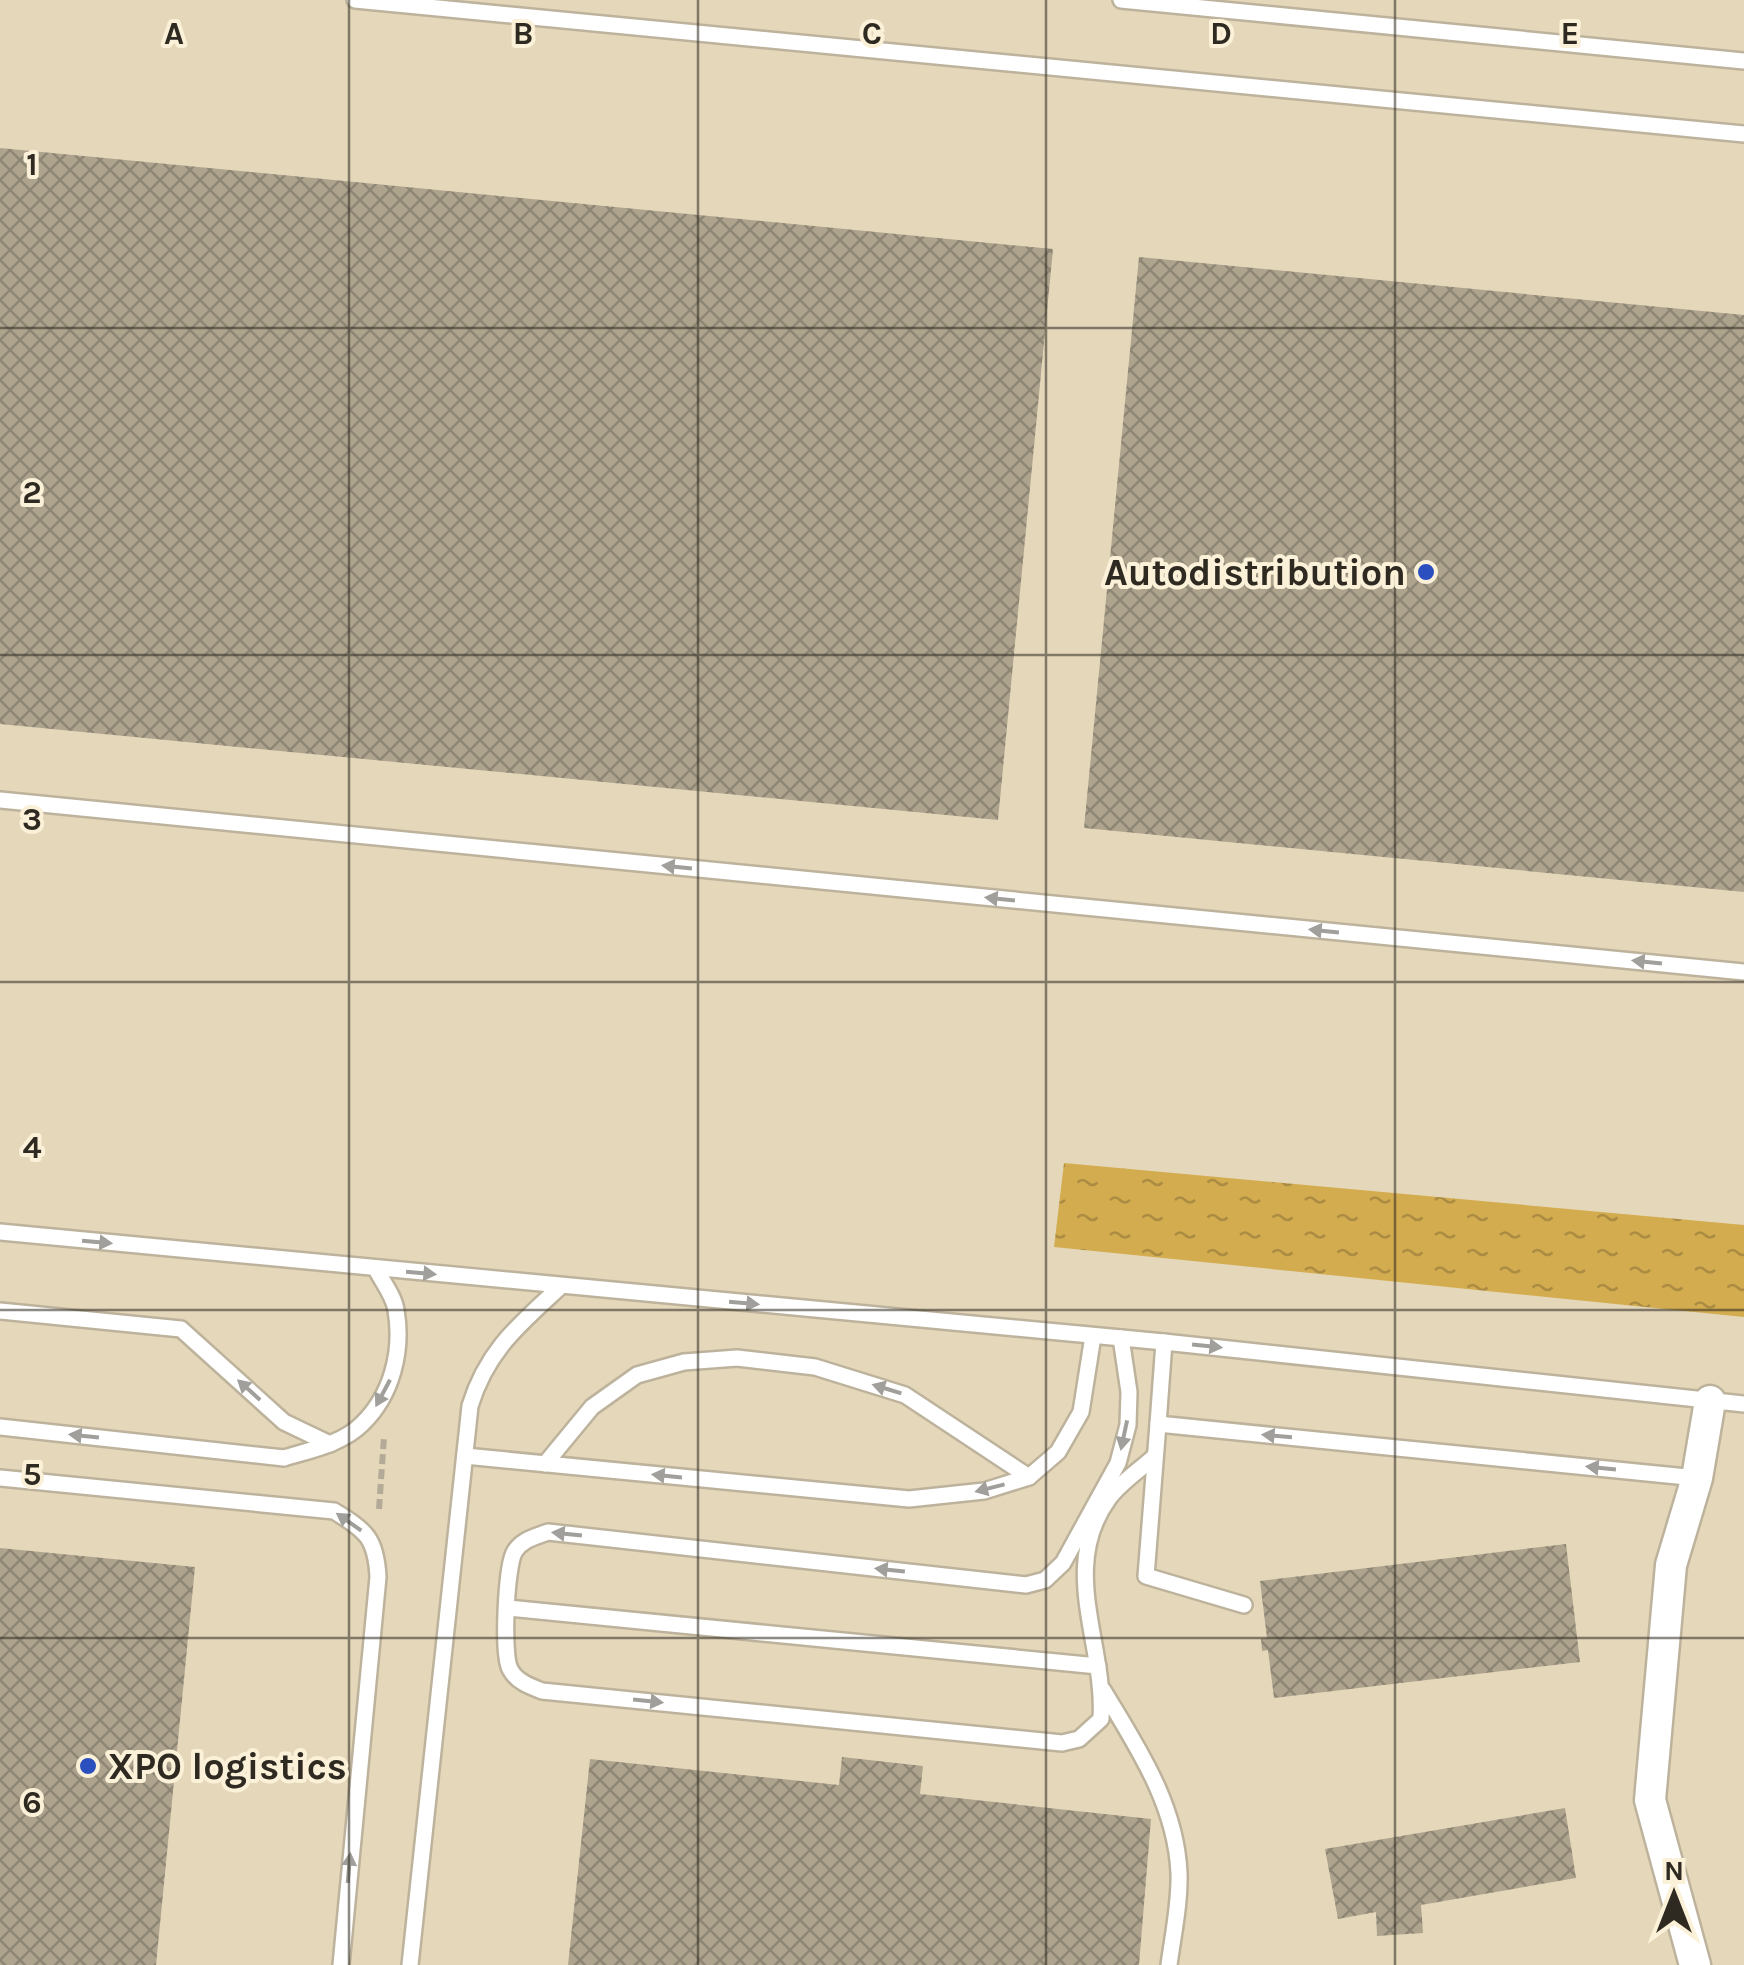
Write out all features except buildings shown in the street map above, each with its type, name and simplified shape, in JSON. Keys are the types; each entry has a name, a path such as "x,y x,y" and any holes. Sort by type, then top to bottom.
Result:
{"street":[{"path":"1695,1965 1650,1800 1671,1565 1698,1478 1710,1401"}],"lane":[{"path":"355,0 1744,134"},
{"path":"1121,0 1744,61"},
{"path":"0,800 1744,972"},
{"path":"0,1232 1164,1342 1744,1404"},
{"path":"0,1427 284,1458 330,1444 361,1426 388,1391 397,1354 396,1307 376,1268"},
{"path":"410,1965 470,1406 479,1376 506,1336 562,1286"},
{"path":"0,1311 181,1329 284,1422 330,1444"},
{"path":"465,1456 909,1499 984,1492 1029,1477 1058,1452 1081,1412 1093,1336"},
{"path":"1121,1338 1129,1392 1128,1426 1118,1462 1063,1563 1044,1580 1026,1585 548,1532 524,1541 512,1555 505,1652 510,1670 522,1683 542,1691 1062,1743 1080,1739 1101,1720 1103,1690 1088,1618 1085,1552 1110,1496 1156,1456"},
{"path":"1164,1342 1146,1576 1244,1606"},
{"path":"544,1464 592,1407 637,1376 684,1362 737,1358 815,1367 904,1395 1029,1477"},
{"path":"1158,1424 1698,1478"},
{"path":"0,1478 334,1511 357,1525 376,1546 378,1577 341,1965"},
{"path":"508,1608 1098,1666"},
{"path":"1103,1690 1148,1765 1170,1817 1179,1874 1170,1965"}],"path":[{"path":"376,1546 388,1391"}],"shaded area":[{"path":"0,0 1744,0 1744,1965 0,1965"}],"water":[{"path":"1064,1163 1744,1225 1744,1317 1054,1247"}],"place":[{"name":"Autodistribution","path":"1426,572"},
{"name":"XPO logistics","path":"88,1766"}]}
